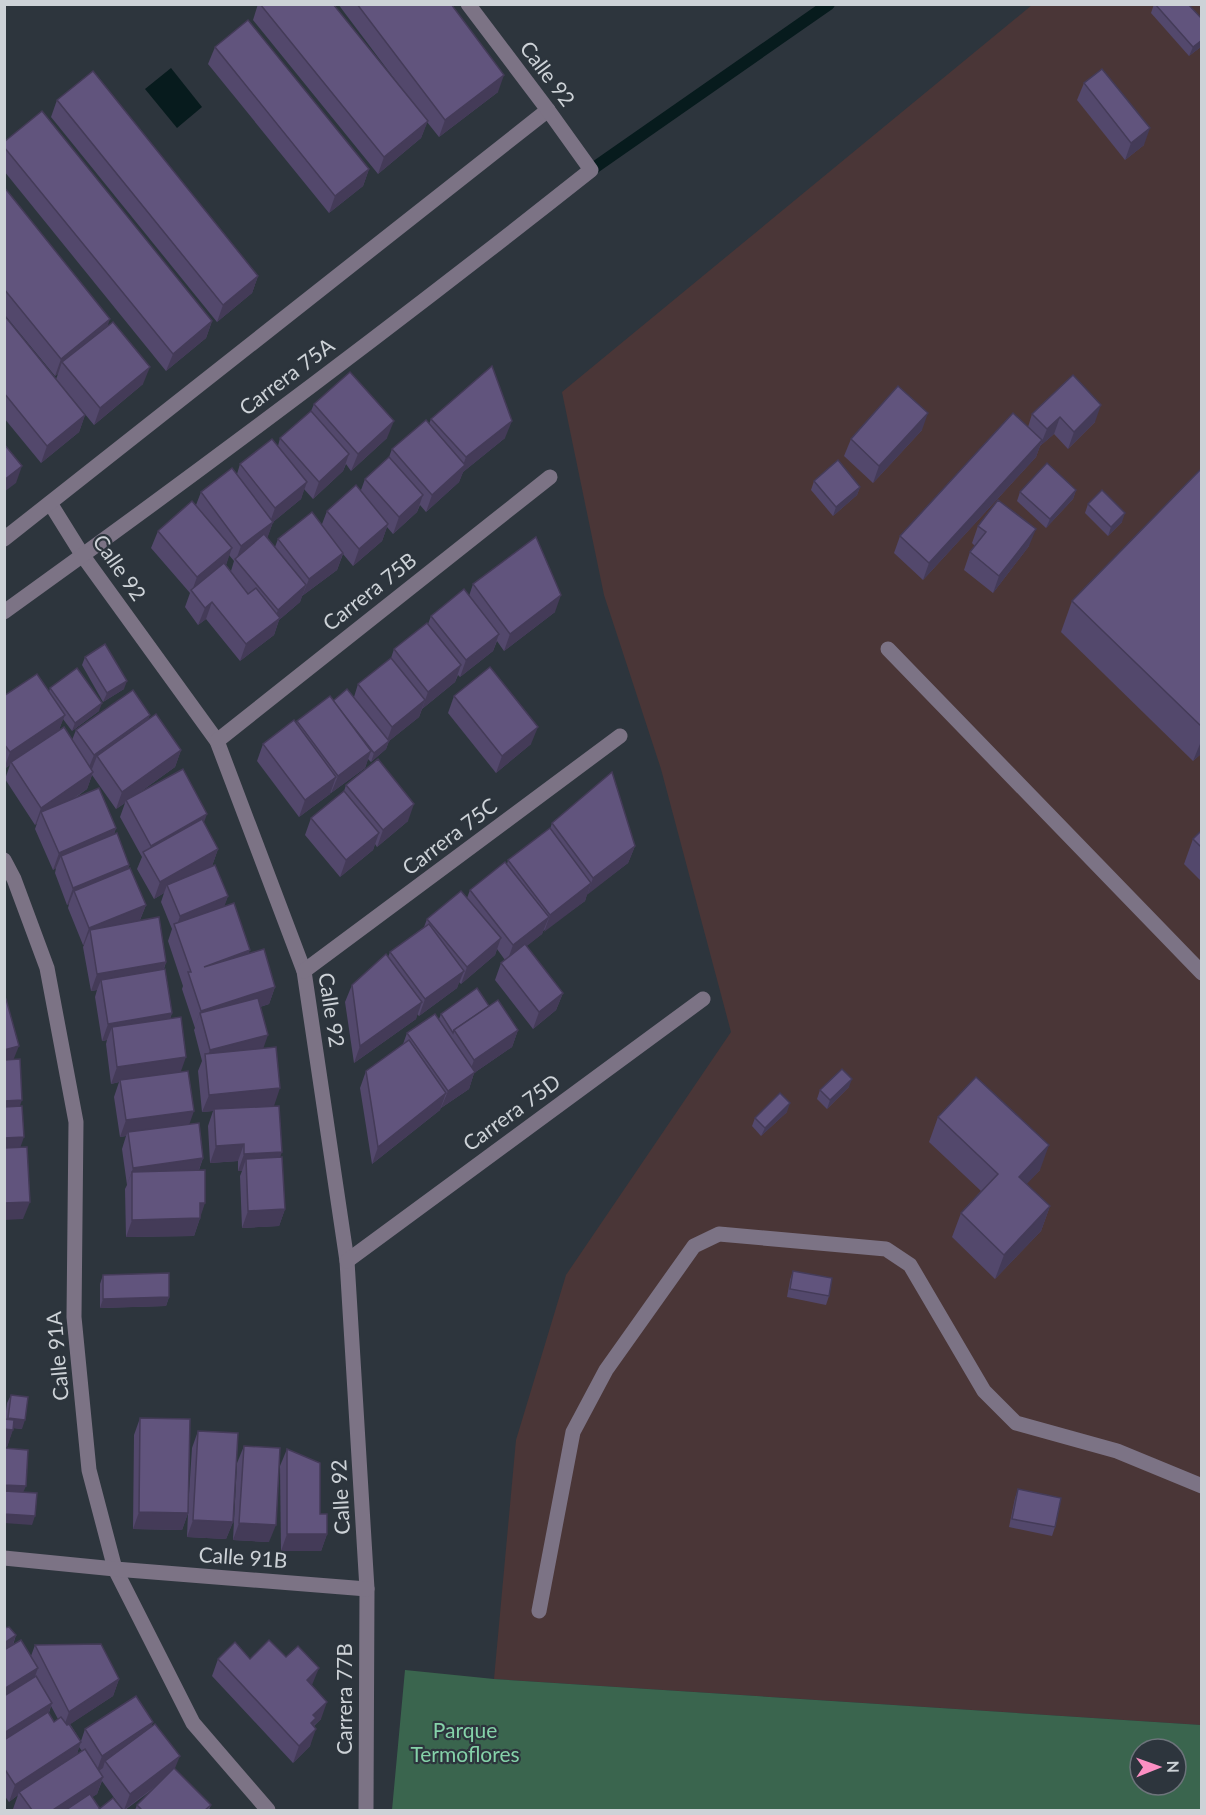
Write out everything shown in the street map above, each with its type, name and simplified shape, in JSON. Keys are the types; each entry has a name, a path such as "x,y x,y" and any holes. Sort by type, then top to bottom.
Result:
{"street":[{"name":"Calle 92","path":"468,4 591,170"},
{"path":"4,539 549,111"},
{"name":"Carrera 75A","path":"4,612 83,556 446,284 591,170"},
{"name":"Carrera 75B","path":"217,741 550,477"},
{"name":"Calle 92","path":"50,503 83,556 217,741 304,971 347,1261 367,1588"},
{"path":"888,649 1202,973"},
{"name":"Carrera 75C","path":"304,971 620,736"},
{"name":"Calle 91A","path":"4,860 14,879 47,968 76,1122 74,1317 89,1470 115,1569 193,1723 268,1810"},
{"name":"Carrera 75D","path":"347,1261 702,999"},
{"path":"539,1611 573,1432 606,1370 694,1246 719,1234 886,1249 910,1265 984,1391 1016,1423 1117,1451 1202,1486"},
{"path":"4,1558 115,1569"},
{"name":"Calle 91B","path":"115,1569 367,1588"},
{"name":"Carrera 77B","path":"366,1810 367,1588"}],"shaded area":[{"path":"1032,5 1201,5 1201,1725 494,1679 516,1440 566,1275 731,1032 661,769 604,595 562,392"},
{"path":"171,68 202,107 177,128 145,89"}],"green space":[{"name":"Parque Termoflores","path":"405,1670 494,1679 1201,1725 1201,1810 392,1810"}],"building":[{"path":"260,4 333,4 428,121 384,157"},
{"path":"357,4 451,4 504,75 445,120"},
{"path":"1155,4 1188,4 1202,19 1202,40 1193,47"},
{"path":"248,20 369,169 335,196 215,47"},
{"path":"1102,69 1150,128 1131,143 1084,83"},
{"path":"93,71 258,276 223,305 57,100"},
{"path":"42,111 212,321 173,354 4,147 4,142"},
{"path":"4,187 110,319 61,359 4,289"},
{"path":"4,315 85,415 47,446 4,393"},
{"path":"113,322 150,367 100,408 62,362"},
{"path":"492,366 512,421 466,457 431,419"},
{"path":"350,372 394,421 358,454 314,404"},
{"path":"1073,375 1101,405 1074,432 1060,417 1047,429 1032,414"},
{"path":"898,386 928,413 879,466 851,439"},
{"path":"311,411 349,454 319,482 280,438"},
{"path":"1013,413 1042,440 929,563 900,536"},
{"path":"426,420 465,465 432,495 392,449"},
{"path":"272,439 307,482 275,508 240,464"},
{"path":"4,444 22,466 4,480"},
{"path":"389,457 423,495 399,517 365,479"},
{"path":"838,460 860,487 836,507 814,481"},
{"path":"1047,463 1076,490 1050,519 1020,492"},
{"path":"232,468 273,522 241,546 201,492"},
{"path":"1202,468 1202,727 1072,601"},
{"path":"356,485 388,524 359,549 327,511"},
{"path":"1102,490 1125,513 1111,527 1088,504"},
{"path":"998,500 1036,529 999,576 970,552 986,532 978,526"},
{"path":"192,501 232,548 197,577 158,531"},
{"path":"312,512 343,553 309,579 278,539"},
{"path":"264,534 306,585 278,610 235,559"},
{"path":"536,537 561,595 510,634 473,584"},
{"path":"224,563 248,594 256,588 280,618 246,644 212,602 205,608 191,590"},
{"path":"464,589 499,634 466,660 431,616"},
{"path":"427,623 461,665 428,692 394,649"},
{"path":"105,644 127,681 107,693 85,657"},
{"path":"391,658 425,700 392,727 358,684"},
{"path":"490,667 538,727 502,756 454,696"},
{"path":"77,668 102,703 75,723 50,688"},
{"path":"37,674 65,715 10,752 4,744 4,696"},
{"path":"347,689 389,741 374,753 333,701"},
{"path":"133,690 150,715 94,755 76,730"},
{"path":"330,696 371,751 338,776 297,721"},
{"path":"156,714 181,750 122,792 97,756"},
{"path":"294,720 336,777 305,800 263,744"},
{"path":"64,727 93,772 41,808 11,762"},
{"path":"378,759 414,804 383,830 346,785"},
{"path":"183,769 207,814 151,846 126,800"},
{"path":"612,772 635,846 593,878 552,823"},
{"path":"99,788 116,828 59,853 41,812"},
{"path":"344,791 379,833 346,860 311,818"},
{"path":"202,819 218,849 160,882 143,852"},
{"path":"550,828 591,883 550,915 508,860"},
{"path":"1202,830 1202,848 1193,839"},
{"path":"117,833 129,865 73,888 61,856"},
{"path":"505,862 549,917 513,945 470,890"},
{"path":"215,865 228,896 180,916 167,885"},
{"path":"130,868 146,905 89,928 74,891"},
{"path":"461,891 501,938 467,967 427,919"},
{"path":"234,903 250,950 204,967 264,949 275,987 201,1011 188,972 191,972 174,924"},
{"path":"159,917 166,962 97,974 90,930"},
{"path":"429,924 464,971 425,999 390,952"},
{"path":"525,944 563,993 539,1012 501,963"},
{"path":"386,954 422,1002 360,1046 352,985"},
{"path":"165,969 172,1013 108,1024 101,980"},
{"path":"477,988 489,1006 454,1030 453,1033 441,1014"},
{"path":"258,998 268,1035 210,1050 200,1013"},
{"path":"4,999 6,999 19,1046 4,1050"},
{"path":"498,1000 518,1030 474,1060 454,1030"},
{"path":"435,1014 475,1072 448,1091 407,1033"},
{"path":"181,1017 186,1057 117,1067 112,1027"},
{"path":"409,1040 446,1093 378,1147 366,1071"},
{"path":"276,1047 280,1088 209,1095 205,1054"},
{"path":"20,1059 22,1100 4,1101 4,1060"},
{"path":"842,1069 852,1079 830,1100 820,1090"},
{"path":"188,1071 194,1111 126,1120 120,1080"},
{"path":"976,1077 1049,1145 1019,1177 1050,1206 1004,1255 961,1213 998,1174 938,1117"},
{"path":"780,1093 790,1103 765,1128 755,1118"},
{"path":"22,1106 24,1137 4,1138 4,1107"},
{"path":"279,1106 282,1152 244,1154 244,1144 216,1146 214,1109"},
{"path":"199,1123 203,1158 133,1168 128,1132"},
{"path":"27,1147 30,1202 4,1203 4,1148"},
{"path":"282,1157 285,1209 248,1211 246,1159"},
{"path":"205,1170 205,1203 200,1203 200,1218 132,1220 132,1172"},
{"path":"793,1271 832,1278 829,1296 790,1289"},
{"path":"169,1273 169,1297 103,1299 103,1275"},
{"path":"11,1395 28,1397 25,1420 8,1418"},
{"path":"140,1418 190,1419 188,1513 139,1512"},
{"path":"4,1419 14,1420 13,1430 4,1429"},
{"path":"198,1431 238,1433 233,1522 193,1520"},
{"path":"244,1446 280,1448 276,1525 239,1523"},
{"path":"4,1448 28,1450 26,1486 4,1485"},
{"path":"287,1449 320,1463 320,1514 327,1514 327,1534 287,1534"},
{"path":"1018,1489 1061,1498 1055,1527 1012,1519"},
{"path":"4,1491 37,1493 35,1516 4,1514"},
{"path":"9,1627 16,1635 4,1643 4,1628"},
{"path":"21,1640 38,1668 4,1689 4,1650"},
{"path":"269,1640 286,1657 298,1646 319,1668 307,1680 327,1702 313,1715 316,1718 311,1723 316,1729 299,1746 218,1659 235,1642 250,1659"},
{"path":"101,1644 119,1679 69,1712 35,1645"},
{"path":"36,1676 52,1703 4,1733 4,1696"},
{"path":"136,1696 153,1722 102,1756 85,1729"},
{"path":"48,1712 54,1722 61,1717 67,1725 69,1724 81,1742 15,1785 4,1768 4,1740"},
{"path":"155,1724 180,1756 130,1794 105,1761"},
{"path":"85,1749 103,1777 53,1810 32,1810 19,1792"},
{"path":"174,1768 211,1805 205,1810 142,1810 137,1805"},
{"path":"90,1794 100,1809 66,1810"},
{"path":"113,1798 123,1810 98,1810"}],"waterway":[{"path":"591,170 829,4"}]}
